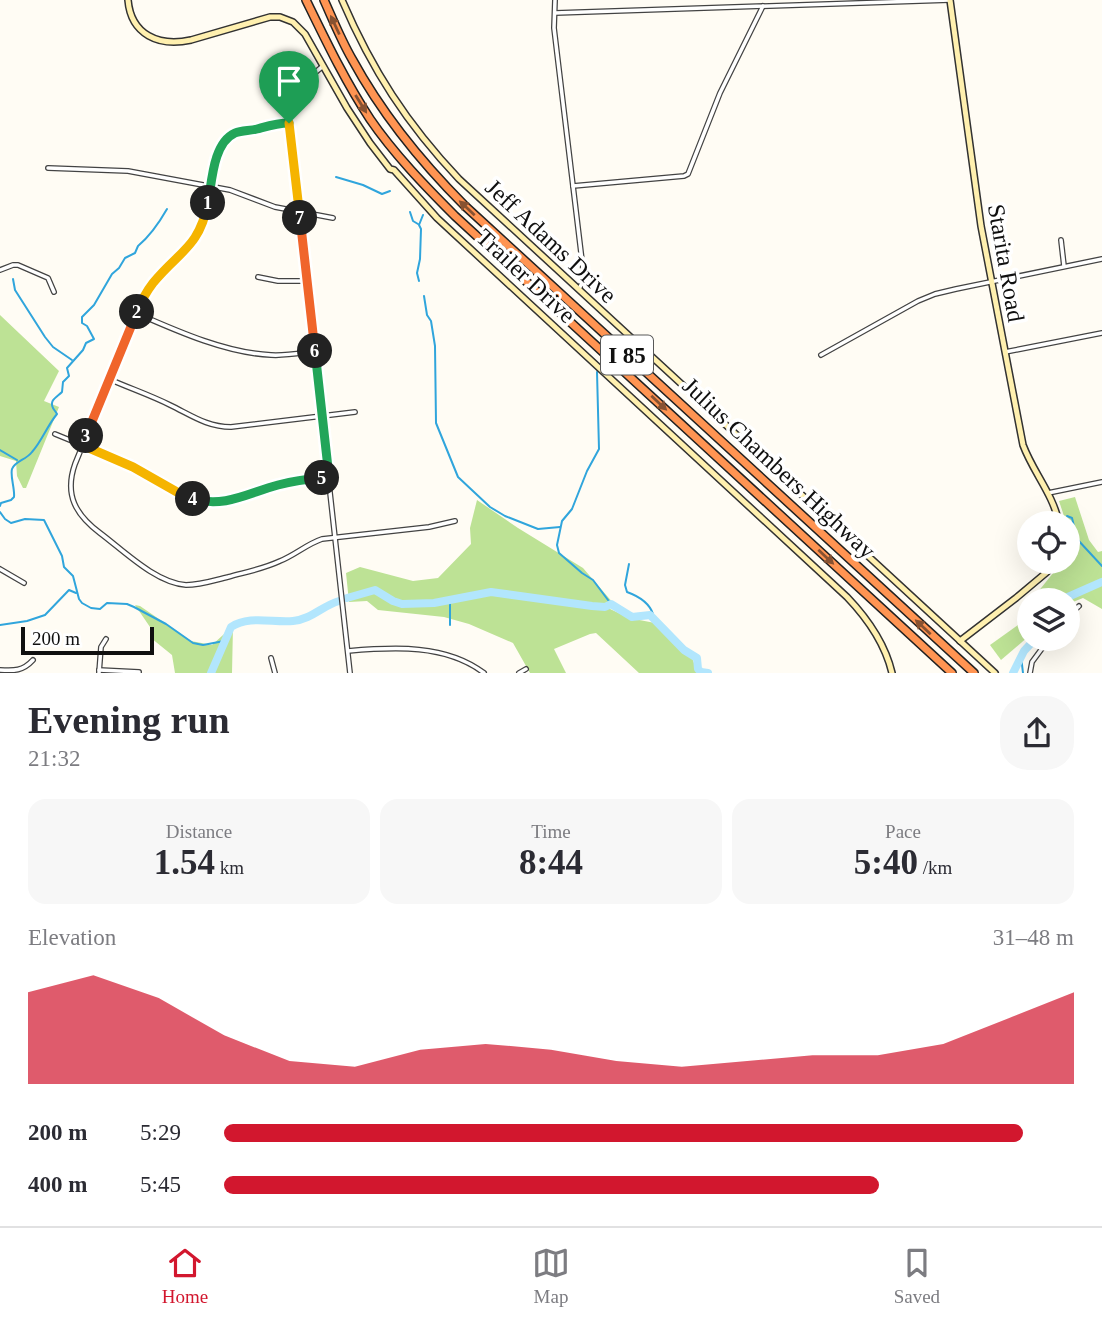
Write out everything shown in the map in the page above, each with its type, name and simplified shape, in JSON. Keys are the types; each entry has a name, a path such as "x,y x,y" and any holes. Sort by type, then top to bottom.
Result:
{"highway":[{"name":"Julius Chambers Highway","path":"306,0 334,59 371,120 428,188 455,216 952,673"},
{"name":"Julius Chambers Highway","path":"324,0 352,60 379,102 415,152 443,184 974,673"}],"street":[{"name":"Trailer Drive","path":"128,0 132,16 141,30 154,39 166,42 191,40 270,17 286,19 301,29 362,131 390,169 394,170 437,218 847,597 878,637 892,673"},
{"name":"Jeff Adams Drive","path":"342,0 366,52 412,125 470,190 995,673"},
{"path":"555,0 554,29 583,269 583,281 579,290"},
{"path":"555,13 950,0"},
{"name":"Starita Road","path":"950,0 978,209 1023,444 1056,511"},
{"path":"573,186 688,174 720,93 763,6"},
{"path":"323,66 311,77 295,100 289,123 350,673"},
{"path":"289,123 240,131 223,142 218,151 204,221 197,236 186,251 153,282 136,313 73,470 73,499 78,511 92,527 147,568 168,581 194,585 277,563 316,541 455,522"},
{"path":"48,168 128,171 238,192 275,207 333,218"},
{"path":"1060,240 1064,266"},
{"path":"821,355 918,301 941,292 1102,259"},
{"path":"0,270 16,265 25,268 49,279 54,292"},
{"path":"258,277 278,281 307,281"},
{"path":"136,313 221,346 271,355 315,351"},
{"path":"1005,352 1102,333"},
{"path":"109,379 217,426 231,427 355,412"},
{"path":"55,434 133,467 184,496 204,502 223,502 285,483 329,477"},
{"path":"1048,493 1102,482"},
{"path":"0,569 24,583"},
{"path":"960,641 1045,574"},
{"path":"106,639 101,647 99,671 139,673"},
{"path":"348,651 392,648 435,652 466,661 484,673"},
{"path":"1030,673 1032,662 1040,651"},
{"path":"271,658 275,673"},
{"path":"0,670 17,671 33,660"},
{"path":"519,673 526,669"}],"green space":[{"path":"0,315 59,371 44,401 59,407 26,488 23,488 17,476 16,461 0,456"},
{"path":"1075,497 1080,511 1062,511 1059,501"},
{"path":"477,500 583,568 614,604 608,608 629,618 655,623 692,658 698,673 639,673 596,633 554,649 566,673 530,673 513,643 469,624 444,617 378,610 367,601 349,602 346,573 360,567 413,581 438,578 471,544 470,528"},
{"path":"1080,512 1089,540 1098,552 1102,551 1102,609 1083,598 1080,599 1080,588 1041,588 1052,574 1080,574"},
{"path":"135,605 191,641 212,645 233,626 232,673 175,673 172,655 151,638 150,627"},
{"path":"1017,626 1017,646 1001,660 990,645"}],"waterway":[{"path":"336,177 382,194 390,191"},
{"path":"0,506 14,497 13,466 32,452 57,414 52,403 62,392 63,382 69,376 67,368 86,343 94,339 87,326 82,323 82,317 94,305 112,274 125,258 135,253 167,209"},
{"path":"410,212 413,221 418,224"},
{"path":"419,281 419,225 423,215"},
{"path":"13,279 15,290 45,337 53,347 72,360"},
{"path":"424,296 435,346 436,423 458,477 490,507 505,516 538,529 560,527"},
{"path":"597,372 599,449 572,509 562,521 557,545 559,553 593,580 611,604"},
{"path":"0,450 17,460"},
{"path":"0,512 11,523 25,519 44,520 62,556 64,567 73,576 82,603 100,609 107,603 127,604 166,624 193,643 203,645 224,641"},
{"path":"1080,542 1102,566"},
{"path":"629,564 625,585 627,592 646,603 653,614 650,615"},
{"path":"1080,592 1102,582"},
{"path":"0,625 45,615 69,590 76,593"},
{"path":"347,598 375,590 402,604 434,603 491,592 592,606 605,607 611,604 632,617 650,615 684,650 697,658 698,669 708,673"},
{"path":"450,599 450,625"},
{"path":"211,673 231,627 238,623 253,620 300,620 339,601"},
{"path":"1013,673 1024,651"},
{"path":"1021,656 1023,673"}],"route":[{"path":"289,123 329,477 292,481 223,502 195,500 121,461 82,445 142,300 153,282 190,246 200,230 206,215 220,146 228,137 240,131 289,123"}]}
